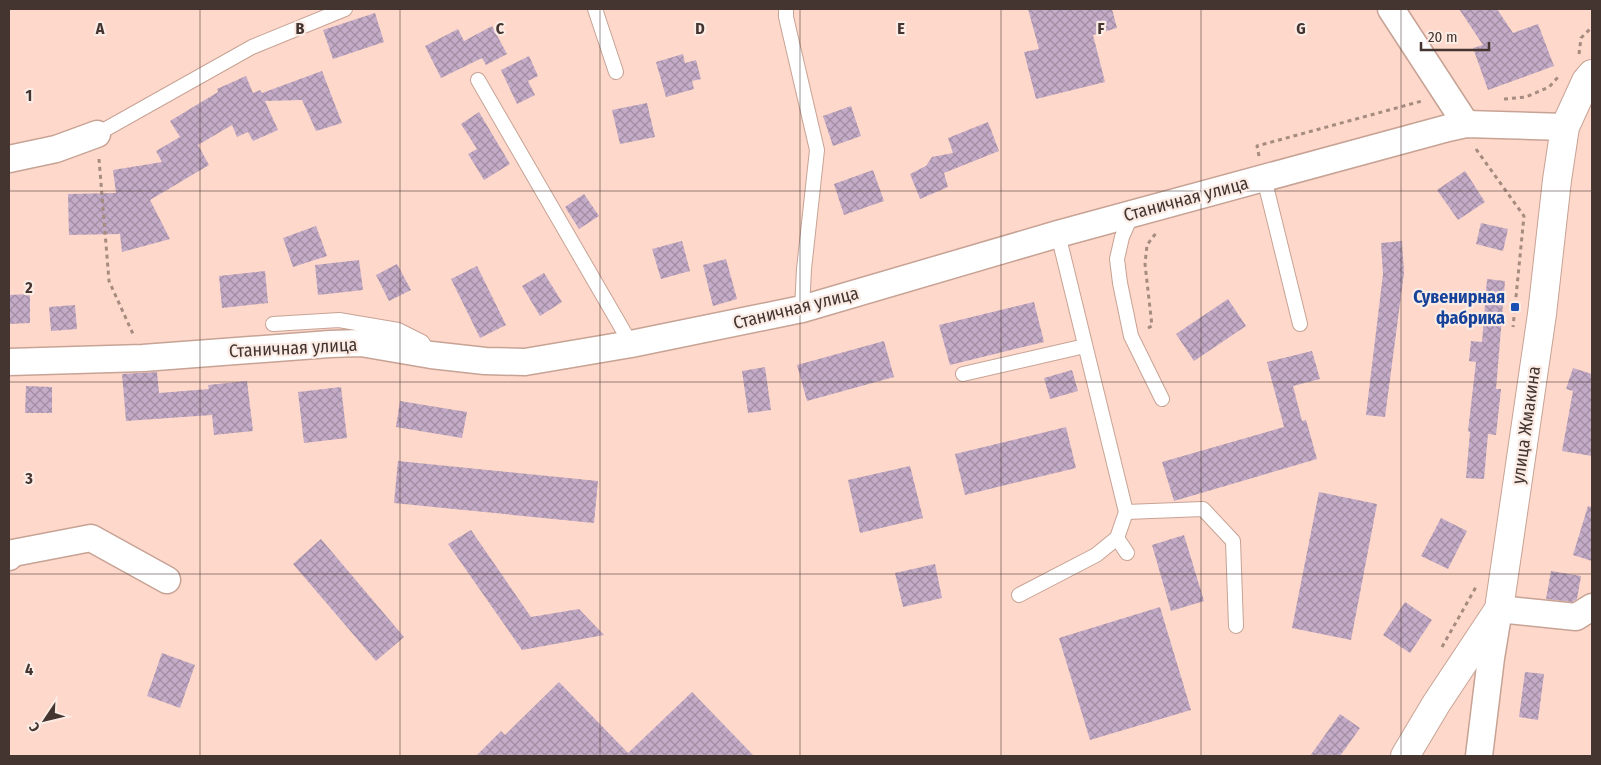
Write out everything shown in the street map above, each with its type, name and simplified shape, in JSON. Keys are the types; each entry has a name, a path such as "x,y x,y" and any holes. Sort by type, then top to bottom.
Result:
{"street":[{"path":"1391,9 1466,124"},
{"name":"улица Жмакина","path":"1405,756 1436,704 1499,609 1542,314 1565,127 1586,81 1583,66"},
{"name":"Станичная улица","path":"9,362 143,358 361,343 431,355 485,361 525,362 631,344 802,309 1058,234 1466,124 1565,127"},
{"path":"9,159 56,149 97,134"},
{"path":"9,557 13,553 91,538 167,580"},
{"path":"1479,756 1499,609 1576,617 1592,607"}],"lane":[{"path":"97,134 252,46 345,9"},
{"path":"595,9 616,72"},
{"path":"786,9 786,17 817,150 804,268 802,309"},
{"path":"478,80 631,344"},
{"path":"1264,178 1300,324"},
{"path":"1132,214 1122,237 1117,259 1120,283 1131,336 1162,399"},
{"path":"1019,595 1096,555 1117,538 1126,512 1058,234"},
{"path":"273,324 339,320 398,330 422,342 431,355"},
{"path":"963,374 1085,346"},
{"path":"1126,512 1203,509 1233,541 1236,626"},
{"path":"1117,538 1127,553"}],"path":[{"path":"1583,66 1580,52 1581,38 1592,27"},
{"path":"1496,100 1526,97 1550,87 1562,73"},
{"path":"1264,178 1257,146 1426,100 1448,98"},
{"path":"97,134 108,281 143,358"},
{"path":"1479,153 1524,216 1512,335"},
{"path":"1440,650 1480,580"}],"building":[{"path":"1028,9 1112,9 1117,28 1093,35 1105,82 1036,99 1024,52 1039,49"},
{"path":"1459,9 1497,9 1513,33 1538,24 1554,66 1488,90 1473,48 1483,45"},
{"path":"375,13 384,42 333,59 323,30"},
{"path":"492,26 507,54 486,65 482,58 441,78 425,46 458,29 464,41"},
{"path":"683,54 685,63 696,60 701,79 692,81 694,89 666,97 656,62"},
{"path":"529,56 538,76 528,81 535,95 517,104 501,70"},
{"path":"322,71 342,123 316,131 302,100 265,101 278,130 253,141 248,132 237,137 232,125 198,145 209,165 150,200 170,239 122,252 120,234 69,235 68,194 116,193 113,170 162,162 156,151 180,137 170,121 218,92 217,89 246,76 253,93 260,90 262,93"},
{"path":"647,103 655,137 620,144 612,110"},
{"path":"851,106 861,136 833,146 823,116"},
{"path":"479,112 510,164 484,180 468,154 477,149 461,124"},
{"path":"988,122 999,151 944,173 948,187 920,199 910,174 926,166 932,157 953,153 948,138"},
{"path":"873,170 884,201 844,215 834,184"},
{"path":"1465,171 1485,202 1458,220 1437,190"},
{"path":"584,194 599,216 579,229 565,207"},
{"path":"1481,223 1508,229 1503,251 1476,244"},
{"path":"316,226 327,256 293,267 283,238"},
{"path":"682,241 690,271 661,279 652,249"},
{"path":"1402,241 1404,273 1385,417 1366,415 1383,274 1381,243"},
{"path":"726,259 737,299 713,306 703,265"},
{"path":"359,260 363,290 318,295 315,265"},
{"path":"397,264 411,290 389,301 376,275"},
{"path":"477,266 506,325 480,338 451,279"},
{"path":"265,271 268,303 222,308 219,276"},
{"path":"544,273 562,302 540,316 522,286"},
{"path":"1487,279 1505,281 1496,389 1501,389 1496,435 1488,434 1484,479 1466,478 1470,432 1468,431 1476,362 1469,361 1471,341 1482,342"},
{"path":"30,294 30,323 9,324 9,295"},
{"path":"1228,299 1246,326 1194,361 1176,334"},
{"path":"1034,302 1044,342 950,365 939,325"},
{"path":"75,305 77,329 51,331 49,307"},
{"path":"884,341 894,377 807,401 797,365"},
{"path":"1312,351 1320,379 1293,386 1302,421 1306,420 1317,459 1174,501 1162,462 1284,427 1267,362"},
{"path":"765,367 771,410 748,413 742,371"},
{"path":"1573,368 1592,374 1592,456 1562,451 1573,391 1566,389"},
{"path":"1072,370 1078,391 1050,399 1044,378"},
{"path":"157,372 159,393 209,389 208,385 247,381 253,431 214,435 212,415 126,421 122,374"},
{"path":"26,386 52,387 52,413 25,413"},
{"path":"341,387 347,438 304,443 298,392"},
{"path":"400,401 467,412 462,438 396,427"},
{"path":"1066,427 1076,468 965,495 955,454"},
{"path":"398,461 598,481 594,523 394,503"},
{"path":"910,466 923,518 860,533 848,480"},
{"path":"1319,492 1377,504 1351,640 1292,628"},
{"path":"1588,506 1592,507 1592,561 1573,555"},
{"path":"1441,518 1467,531 1448,569 1421,556"},
{"path":"471,530 531,617 579,609 604,635 522,650 448,544"},
{"path":"1184,535 1204,601 1171,611 1152,545"},
{"path":"321,539 404,637 376,661 293,564"},
{"path":"935,564 942,598 903,607 895,573"},
{"path":"1551,571 1581,576 1577,599 1572,602 1546,599"},
{"path":"1405,602 1432,620 1410,653 1383,635"},
{"path":"1160,607 1191,710 1090,740 1059,638"},
{"path":"162,653 195,665 180,708 147,696"},
{"path":"1525,672 1544,674 1538,720 1519,717"},
{"path":"559,682 628,753 692,692 754,756 476,756 501,731 505,735"},
{"path":"1340,714 1360,728 1340,756 1310,756"}],"place":[{"name":"Сувенирная фабрика","path":"1515,307"}]}
